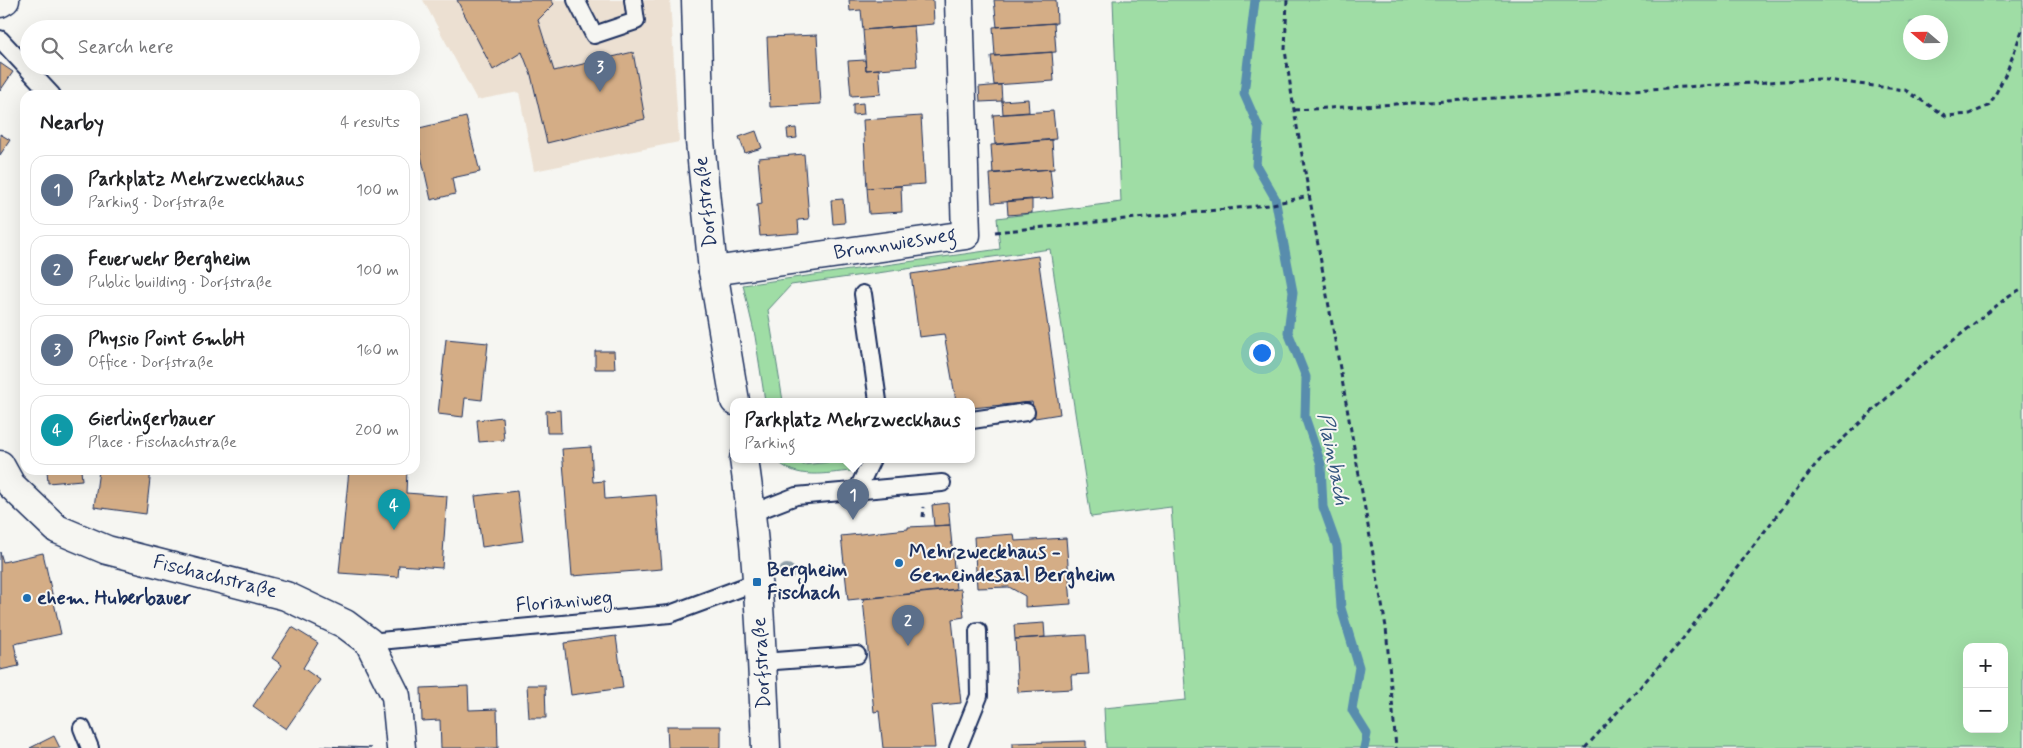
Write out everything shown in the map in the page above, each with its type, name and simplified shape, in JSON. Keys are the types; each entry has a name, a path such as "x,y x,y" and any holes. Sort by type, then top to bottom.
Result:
{"street":[{"path":"0,3 5,0"},
{"name":"Dorfstraße","path":"696,0 700,141 713,271 734,398"},
{"name":"Brunnwiesweg","path":"713,271 966,235 959,0"},
{"name":"Dorfstraße","path":"745,463 752,513 766,748"},
{"name":"Fischachstraße","path":"0,465 12,485 57,529 107,550 286,596 345,624 369,642 396,696 401,748"}],"lane":[{"path":"576,0 594,35 636,20 633,0"},
{"path":"0,38 20,60"},
{"path":"34,75 47,90"},
{"path":"863,294 878,398"},
{"path":"975,420 1026,412"},
{"path":"857,491 870,463"},
{"path":"752,513 796,496 942,483"},
{"name":"Florianiweg","path":"369,642 670,614 757,582"},
{"path":"958,748 980,696 978,631"},
{"path":"762,662 857,655"},
{"path":"82,728 90,748"}],"path":[{"path":"1287,0 1285,50 1309,196 1386,627 1396,748"},
{"path":"1294,110 1818,79 1904,90 1946,116 1970,114 1990,105 2007,71 2023,28"},
{"path":"966,235 1268,205 1309,196"},
{"path":"1585,748 1678,645 1816,464 1920,367 2010,294 2023,288"}],"shaded area":[{"path":"423,0 670,0 679,142 534,171 519,92 477,100"}],"green space":[{"path":"1113,0 2023,0 2023,748 1106,748 1104,708 1186,700 1171,507 1091,517 1050,249 791,285 768,310 783,398 765,398 755,336 743,285 1000,249 997,218 1121,202"},
{"path":"780,463 801,463 803,465 858,463 852,471 821,474 802,473"}],"building":[{"path":"457,0 551,0 554,4 538,20 554,71 633,52 645,119 547,143 531,75 522,52 493,70"},
{"path":"849,0 933,0 934,24 863,30 861,10 850,11"},
{"path":"994,0 1056,0 1057,23 997,27"},
{"path":"1054,23 1056,52 995,56 993,27"},
{"path":"914,26 917,66 866,70 863,30"},
{"path":"817,35 821,104 770,107 767,37"},
{"path":"1052,52 1054,81 994,85 991,56"},
{"path":"865,60 866,70 879,69 881,94 851,96 848,61"},
{"path":"0,63 13,72 0,91"},
{"path":"1001,85 1002,101 980,102 979,87"},
{"path":"1028,99 1029,112 1003,114 1002,101"},
{"path":"863,103 864,114 853,115 853,104"},
{"path":"1053,111 1056,139 995,144 993,115"},
{"path":"921,116 925,184 867,188 863,120"},
{"path":"466,117 480,172 452,178 455,194 431,200 420,151 420,128"},
{"path":"796,128 797,138 788,139 787,129"},
{"path":"756,131 762,148 745,153 739,137"},
{"path":"0,134 10,140 0,155"},
{"path":"1052,140 1054,169 993,173 991,145"},
{"path":"804,154 809,219 798,220 799,233 760,236 757,205 762,204 758,158"},
{"path":"1050,169 1053,198 992,203 990,174"},
{"path":"901,186 902,212 869,214 867,188"},
{"path":"843,199 845,223 833,224 831,200"},
{"path":"1032,199 1032,213 1008,215 1007,201"},
{"path":"1038,256 1060,414 1035,418 1032,402 975,408 975,398 955,398 944,334 919,337 911,274"},
{"path":"446,339 488,343 482,400 465,398 463,417 438,414"},
{"path":"595,351 614,351 615,369 595,369"},
{"path":"560,410 561,433 547,433 546,411"},
{"path":"502,417 504,440 479,442 477,420"},
{"path":"591,447 593,482 604,481 605,499 656,495 662,569 572,576 562,449"},
{"path":"47,475 82,475 82,480 48,483"},
{"path":"98,475 150,475 146,514 94,507"},
{"path":"349,475 407,475 406,493 447,496 442,568 399,565 398,577 339,573"},
{"path":"517,491 523,541 482,547 475,496"},
{"path":"948,503 950,525 934,526 932,505"},
{"name":"Mehrzweckhaus - Gemeindesaal Bergheim","path":"950,525 956,589 848,600 841,536 908,529 908,527"},
{"path":"1014,534 1015,541 1066,538 1071,604 1025,607 1025,596 1009,587 977,588 974,537"},
{"name":"ehem. Huberbauer","path":"0,552 3,562 43,553 61,634 14,644 19,666 0,670"},
{"path":"961,589 964,617 952,619 961,703 931,706 935,748 883,748 879,711 874,712 863,599"},
{"path":"1044,623 1045,637 1015,639 1014,625"},
{"path":"292,627 318,643 303,668 320,680 286,729 253,706 282,665 272,658"},
{"path":"1086,635 1089,674 1071,675 1072,689 1018,692 1015,639"},
{"path":"616,636 623,688 571,695 564,643"},
{"path":"527,685 545,685 546,718 529,718"},
{"path":"468,686 469,710 497,709 498,748 441,748 440,720 422,721 421,688"},
{"path":"667,726 721,726 721,748 668,748"},
{"path":"54,736 60,748 30,748"},
{"path":"1086,741 1086,748 1013,748 1013,743"},
{"path":"322,746 371,748 322,748"}],"waterway":[{"name":"Plainbach","path":"1255,0 1244,94 1259,128 1256,165 1275,198 1293,292 1288,332 1306,377 1305,417 1321,464 1323,507 1337,546 1341,608 1359,667 1352,710 1367,734 1364,748"}],"place":[{"name":"Physio Point GmbH","path":"600,92"},
{"name":"Parkplatz Mehrzweckhaus","path":"853,520"},
{"name":"Gierlingerbauer","path":"394,530"},
{"name":"Mehrzweckhaus - Gemeindesaal Bergheim","path":"899,563"},
{"name":"Bergheim Fischach","path":"757,582"},
{"name":"ehem. Huberbauer","path":"27,598"},
{"name":"Feuerwehr Bergheim","path":"908,646"}]}
